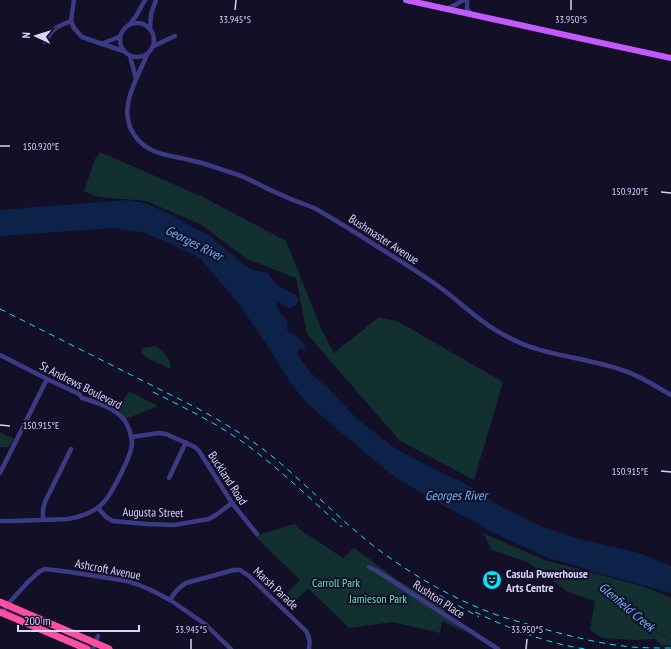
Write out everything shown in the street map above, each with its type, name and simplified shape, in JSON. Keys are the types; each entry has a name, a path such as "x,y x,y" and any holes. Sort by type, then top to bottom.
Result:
{"highway":[{"path":"3,604 109,649"},
{"path":"2,612 87,649"}],"main road":[{"path":"406,0 671,58"}],"street":[{"path":"74,0 71,21 74,28 82,38 123,51 130,56 136,58 141,57 147,54 152,48 167,39 176,36"},
{"path":"123,51 119,43 121,32 136,16 145,0"},
{"path":"150,29 151,14 156,0"},
{"path":"447,9 466,0 467,9 472,15"},
{"path":"45,42 48,35 54,28 71,21"},
{"path":"130,24 141,23 150,29 154,40 152,48"},
{"path":"153,34 157,37 167,39"},
{"path":"101,44 119,37"},
{"name":"Bushmaster Avenue","path":"147,54 142,68 136,78 128,105 127,114 130,127 135,136 148,148 155,152 194,161 236,174 282,196 313,208 338,221 432,282 492,328 515,341 541,351 623,370 647,381 671,395"},
{"path":"130,56 136,78"},
{"name":"St Andrews Boulevard","path":"0,355 79,394 82,398 113,411 124,420 132,437"},
{"path":"0,473 47,379"},
{"name":"Buckland Road","path":"132,437 159,433 166,434 195,447 232,504 257,534"},
{"path":"0,521 43,520 76,517 92,512 106,500 112,492 130,453 132,437"},
{"path":"169,478 186,442"},
{"path":"43,520 43,509 45,502 71,449"},
{"name":"Augusta Street","path":"98,508 106,517 113,521 174,525 209,519 232,504"},
{"name":"Rushton Place","path":"369,567 498,649"},
{"name":"Ashcroft Avenue","path":"2,612 3,604 40,571 45,569 127,581 170,600 205,624 231,649"},
{"name":"Marsh Parade","path":"170,600 175,591 186,583 234,570 240,570 249,576 306,631 310,637 309,649"}],"green space":[{"path":"100,152 203,197 286,241 321,328 334,353 379,317 399,322 503,382 474,480 400,441 307,334 296,278 247,259 200,224 146,201 98,197 84,191 95,159"},
{"path":"155,346 164,353 170,362 170,369 145,357 141,352 143,348"},
{"path":"129,391 158,406 126,419 118,410"},
{"path":"0,432 14,439 9,447 0,447"},
{"path":"294,524 303,532 343,558 354,548 396,579 445,609 444,616 467,633 442,621 440,633 393,622 349,628 308,588 289,607 281,600 300,580 255,536"},
{"path":"483,533 545,560 645,587 671,598 671,646 661,645 655,639 634,640 602,638 590,630 595,601 568,592 529,563 492,550"}],"water":[{"name":"Georges River","path":"128,200 144,203 164,211 211,237 247,267 268,273 278,286 296,295 299,300 296,305 289,309 279,302 276,306 287,323 287,330 301,340 305,345 306,348 303,350 299,349 297,351 299,357 311,373 329,389 357,419 396,449 446,475 461,481 502,507 538,525 579,539 639,553 671,566 671,593 548,558 485,529 478,523 435,501 387,471 303,399 237,302 200,258 145,233 114,228 0,236 0,210"}],"waterway":[{"name":"Glenfield Creek","path":"591,570 597,584 641,621 658,633 668,637 671,641"}],"railway":[{"path":"0,309 197,408 255,443 299,479 375,547 433,586 465,602 497,615 574,637 620,646 671,648"},
{"path":"153,392 213,423 236,437 284,475 342,527"},
{"path":"439,595 479,617"},
{"path":"475,612 528,635 585,649"}],"place":[{"name":"Casula Powerhouse Arts Centre","path":"492,580"}],"park label":[{"name":"Carroll Park","path":"336,582"},
{"name":"Jamieson Park","path":"378,598"}]}
